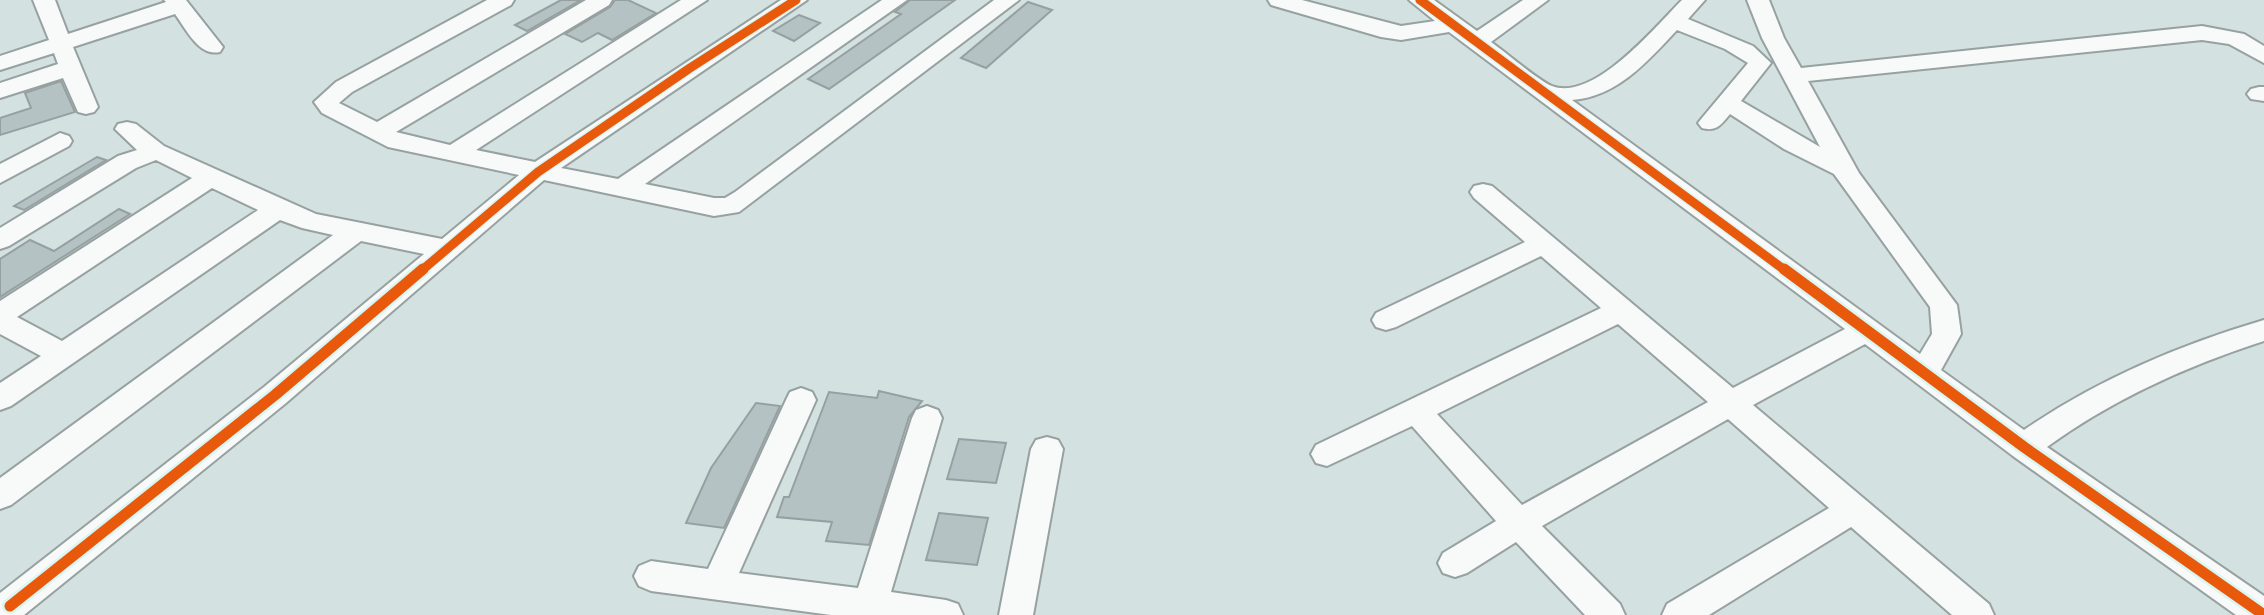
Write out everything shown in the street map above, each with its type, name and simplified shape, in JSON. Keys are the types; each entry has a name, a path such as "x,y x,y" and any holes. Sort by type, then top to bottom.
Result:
{"street":[{"path":"44,0 86,107"},
{"path":"503,0 344,87 327,102 330,108 397,142 699,205 730,206 1009,0"},
{"path":"376,133 601,0"},
{"path":"453,155 696,0"},
{"path":"10,606 275,395 538,172 690,68 796,0"},
{"path":"621,189 896,0"},
{"path":"1279,0 1381,30 1401,33 1454,25"},
{"path":"1420,0 1868,330 1922,373 2264,615"},
{"path":"1477,41 1537,0"},
{"path":"1548,94 1583,92 1601,86 1620,73 1694,0"},
{"path":"1758,0 1793,76 1843,168 1885,230 1943,305 1950,324 1946,340 1922,373"},
{"path":"0,62 177,3 212,47"},
{"path":"1672,21 1756,57 1760,64 1710,123"},
{"path":"1793,76 2202,33 2228,36 2259,49"},
{"path":"0,91 72,67"},
{"path":"1728,103 1793,144 1843,168"},
{"path":"127,129 155,152 311,222 447,249"},
{"path":"0,176 60,141"},
{"path":"0,240 127,162 155,152"},
{"path":"0,315 211,177"},
{"path":"1483,192 1977,615"},
{"path":"0,398 278,209"},
{"path":"0,496 355,232"},
{"path":"1386,320 1544,244"},
{"path":"1327,454 1622,310"},
{"path":"0,321 64,355"},
{"path":"1455,562 1730,402 1868,330"},
{"path":"2024,447 2070,415 2119,387 2224,343 2264,330"},
{"path":"717,585 801,400"},
{"path":"1416,411 1518,523 1608,615"},
{"path":"869,611 927,418"},
{"path":"1016,615 1047,449"},
{"path":"1679,615 1854,509"},
{"path":"651,576 869,611 946,615"}],"building":[{"path":"561,0 581,0 527,31 515,25"},
{"path":"615,0 628,0 656,13 612,40 598,33 582,42 565,34 610,7"},
{"path":"910,0 955,0 829,89 808,79 901,14 895,12"},
{"path":"1028,2 1052,10 986,68 961,58"},
{"path":"799,15 820,23 794,41 773,31"},
{"path":"61,81 75,112 0,135 0,118 31,108 25,93"},
{"path":"97,157 106,160 24,210 14,206"},
{"path":"119,209 130,214 0,297 0,259 30,240 54,251"},
{"path":"879,391 922,401 909,417 869,545 826,541 832,522 777,517 784,497 789,497 829,392 877,398"},
{"path":"756,403 780,406 724,528 686,523 711,468"},
{"path":"959,439 1006,443 996,483 947,479"},
{"path":"939,513 988,518 977,565 926,560"}],"cycle path":[{"path":"10,606 275,395 538,172 690,68 796,0"},
{"path":"1420,0 2024,447 2264,615"}]}
